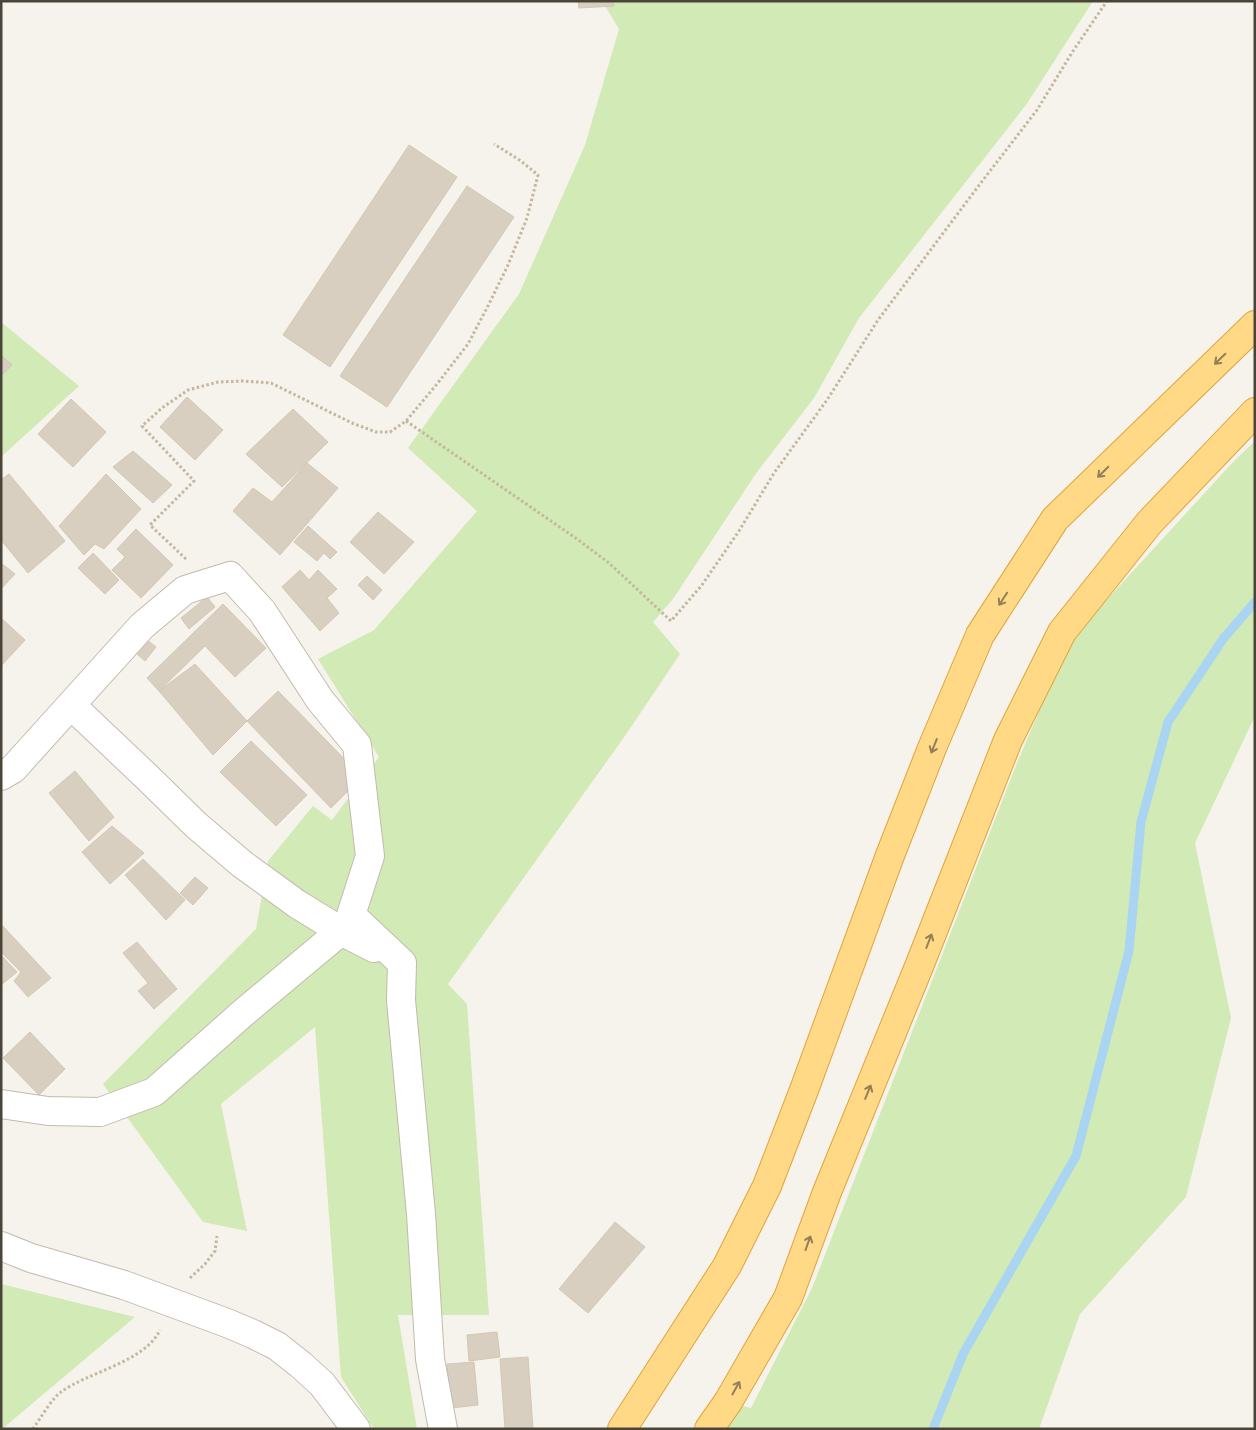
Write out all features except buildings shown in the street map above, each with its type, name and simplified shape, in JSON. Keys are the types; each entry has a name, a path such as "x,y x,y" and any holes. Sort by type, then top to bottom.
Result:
{"highway":[{"path":"622,1429 727,1266 767,1186 808,1081 893,849 932,748 980,634 1055,519 1255,325"},
{"path":"709,1429 728,1402 788,1298 827,1192 920,964 1008,740 1062,632 1149,523 1255,412"}],"street":[{"path":"1,776 13,769 142,626 184,590 230,576 262,611 320,700 357,745 370,856 351,914 402,963 401,1000 421,1214 430,1360 443,1429"},
{"path":"70,705 196,825 242,864 297,904 341,931 402,963"},
{"path":"1,1104 48,1111 100,1112 154,1092 243,1013 341,931"},
{"path":"1,1246 31,1258 124,1285 254,1334 277,1346 322,1384 356,1429"}],"path":[{"path":"406,421 609,563 671,621 702,584 734,539 774,473 826,400 878,320 1037,110 1073,51 1107,1"},
{"path":"210,582 150,525 194,481 142,426 162,408 188,390 218,382 243,381 271,383 352,423 376,432 390,432 406,421 438,384 468,344 508,265 527,218 538,175 494,144"},
{"path":"33,1429 59,1393 113,1367 140,1351 156,1338 170,1302 182,1285 205,1264 215,1250 217,1236"}],"green space":[{"path":"602,1 1093,1 1026,105 859,318 814,398 757,472 673,599 653,622 680,654 627,733 448,984 467,1004 489,1315 398,1315 417,1429 374,1429 341,1377 315,1027 221,1104 247,1231 203,1222 103,1084 256,929 268,861 313,806 332,820 379,757 318,659 374,630 477,511 408,448 519,294 585,145 619,29"},
{"path":"1,322 79,386 1,457"},
{"path":"1255,441 1255,716 1195,843 1231,1018 1186,1197 1080,1314 1039,1429 709,1429 728,1402 751,1408 812,1288 1017,763 1069,641 1233,462"},
{"path":"1,1284 135,1317 2,1429 1,1429"}],"waterway":[{"path":"933,1429 963,1354 1076,1156 1129,951 1141,822 1168,722 1223,639 1255,602"}]}
